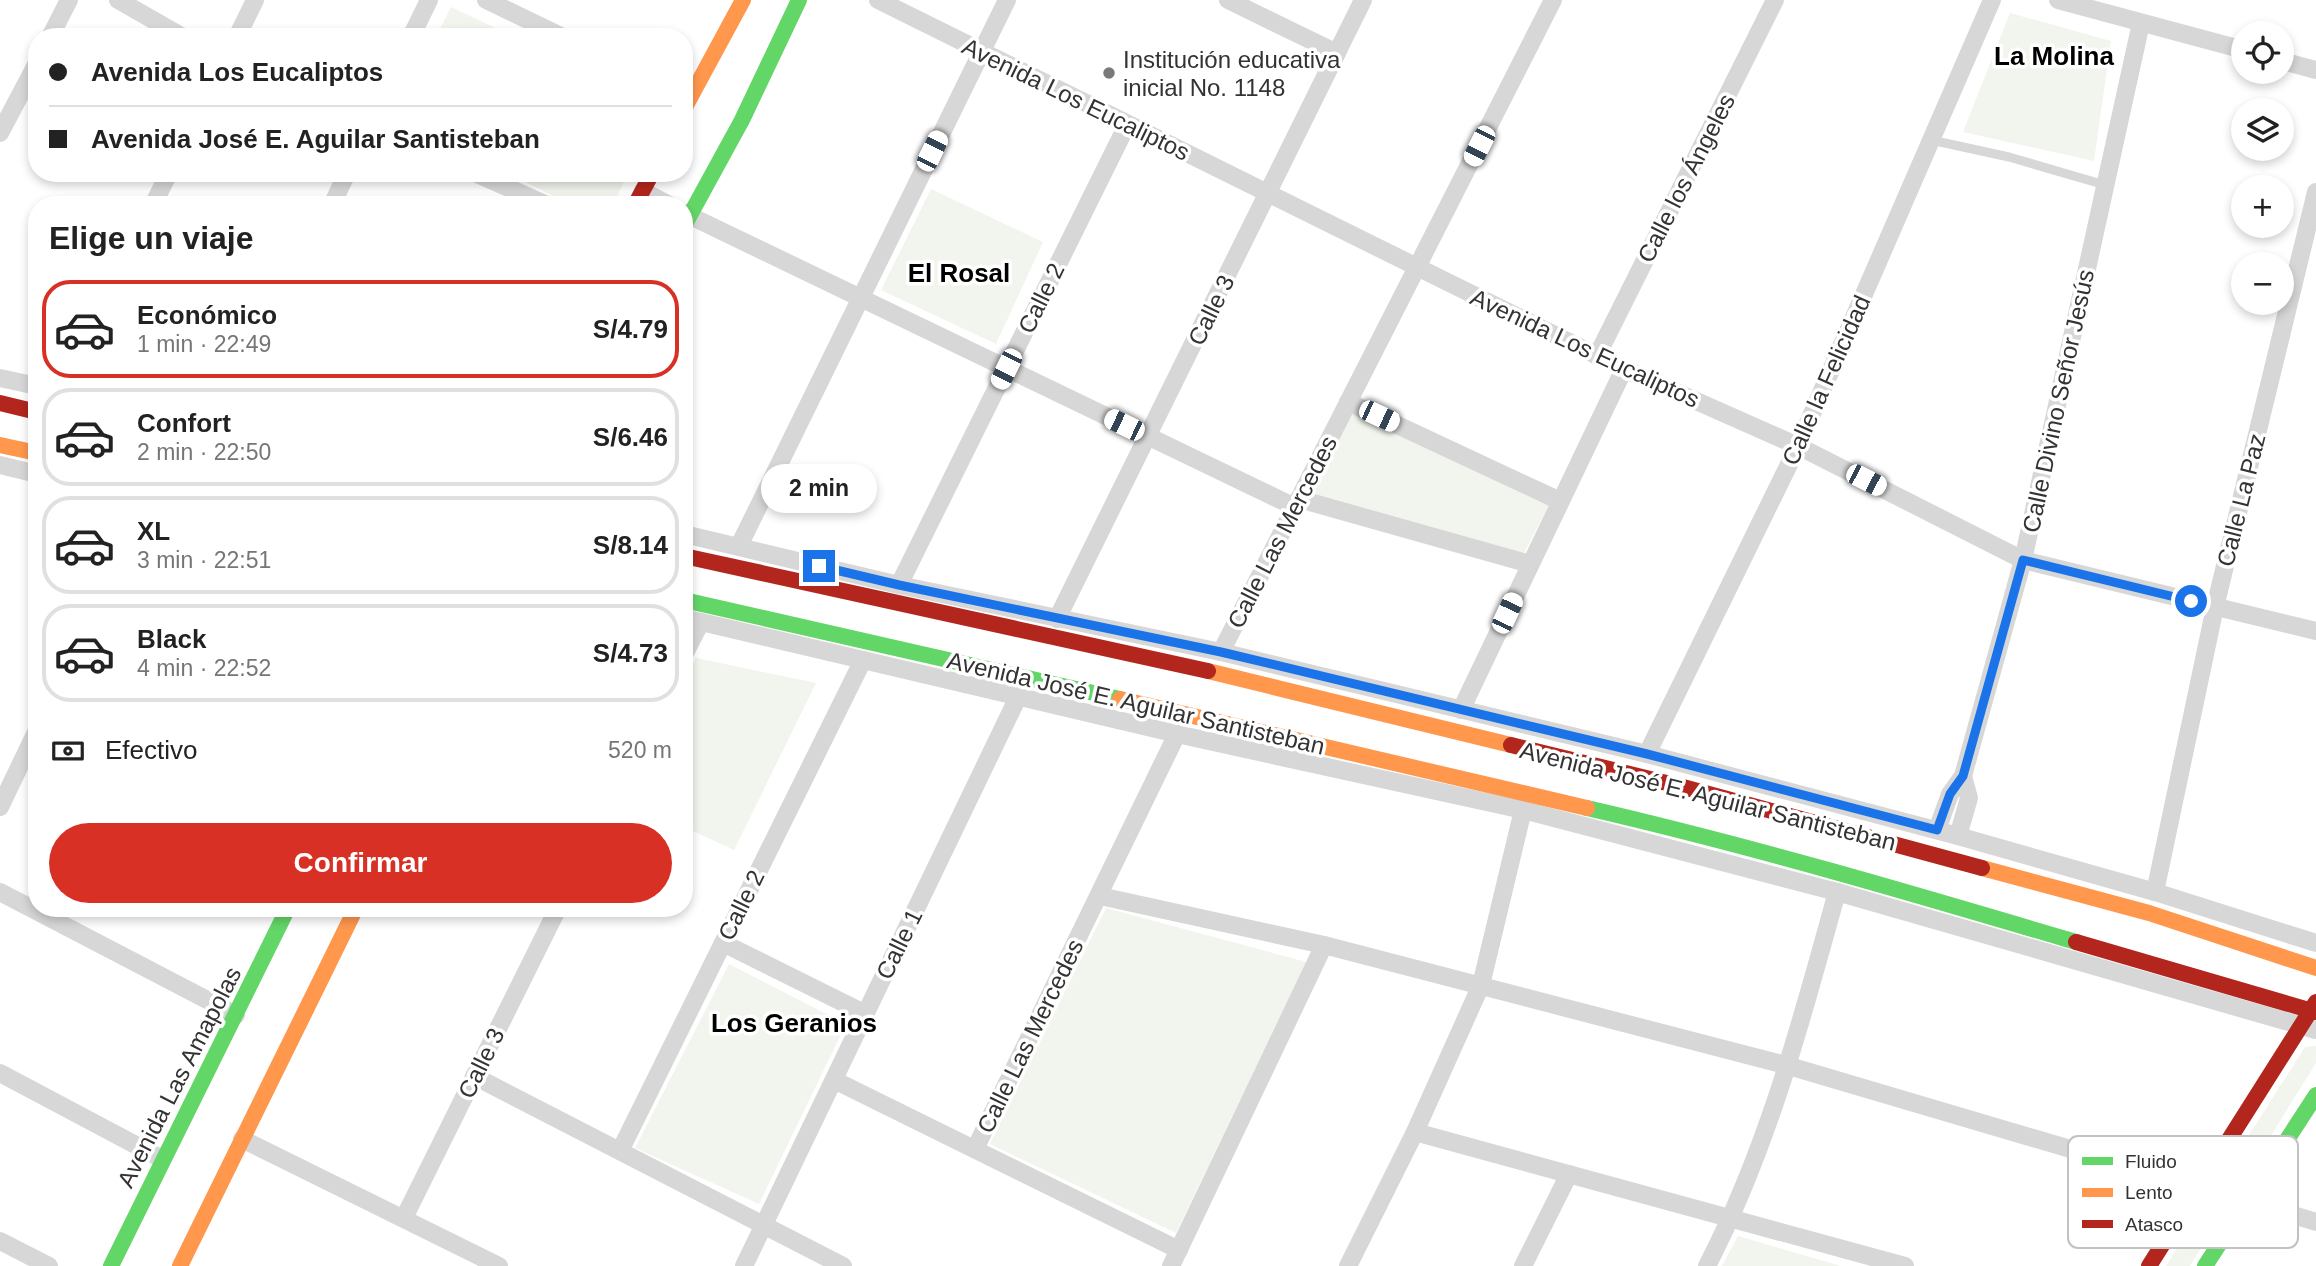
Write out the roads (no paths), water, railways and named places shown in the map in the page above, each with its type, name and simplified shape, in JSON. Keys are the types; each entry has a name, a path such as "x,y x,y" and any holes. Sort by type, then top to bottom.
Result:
{"main road":[{"path":"693,88 743,0"},
{"path":"693,207 742,120 799,0"},
{"path":"0,403 28,410"},
{"path":"0,445 28,451"},
{"name":"Avenida José E. Aguilar Santisteban","path":"693,558 1184,666 1683,787 2149,914 2316,968"},
{"name":"Avenida José E. Aguilar Santisteban","path":"693,602 1668,827 1847,875 2312,1016"},
{"name":"Avenida Las Amapolas","path":"111,1266 284,917"},
{"path":"180,1266 352,917"},
{"path":"2233,1136 2312,1016"},
{"path":"2289,1136 2316,1095"},
{"path":"2149,1266 2160,1248"},
{"path":"2206,1266 2217,1248"}],"street":[{"path":"55,28 69,0"},
{"path":"118,0 167,28"},
{"path":"241,28 255,0"},
{"path":"415,28 429,0"},
{"path":"486,0 544,28"},
{"name":"Avenida Los Eucaliptos","path":"878,0 1623,369 1798,446 2023,560 2316,631"},
{"path":"739,547 1007,0"},
{"path":"1228,0 1337,53"},
{"name":"Calle 3","path":"1057,619 1363,0"},
{"name":"Calle Las Mercedes","path":"1221,652 1553,0"},
{"name":"Calle los Ángeles","path":"1597,356 1775,0"},
{"name":"Calle la Felicidad","path":"1647,754 1798,446 1992,0"},
{"path":"2058,0 2231,47"},
{"name":"Calle Divino Señor Jesús","path":"1937,830 1950,794 1963,776 2023,560 2141,23"},
{"path":"2294,64 2316,70"},
{"path":"0,133 28,79"},
{"name":"Calle 2","path":"899,585 1127,125"},
{"path":"495,182 527,196"},
{"name":"Calle La Paz","path":"2155,892 2215,607 2316,192"},
{"path":"693,222 1147,437 1297,503 1530,564"},
{"path":"1461,710 1623,369"},
{"path":"0,378 28,384"},
{"path":"1348,402 1560,501"},
{"path":"0,465 28,472"},
{"name":"Avenida José E. Aguilar Santisteban","path":"693,536 899,585 1221,652 1647,754 1937,830 2155,892 2316,943"},
{"name":"Avenida José E. Aguilar Santisteban","path":"693,620 1177,734 1523,810 2312,1016"},
{"name":"Calle 2","path":"621,1151 863,660"},
{"name":"Calle 1","path":"744,1266 1018,697"},
{"name":"Calle Las Mercedes","path":"975,1149 1177,734"},
{"path":"0,807 28,749"},
{"name":"Calle Divino Señor Jesús","path":"1958,836 1969,798 1963,776"},
{"path":"1348,1266 1415,1132 1481,985 1523,810"},
{"path":"0,892 28,907"},
{"path":"1707,1266 1732,1218 1789,1066 1837,892"},
{"path":"1100,896 1324,945 1481,985 1789,1066 2068,1148"},
{"path":"48,917 236,1015"},
{"name":"Calle 3","path":"404,1218 554,917"},
{"path":"723,943 866,1014"},
{"path":"834,1080 975,1149 1175,1258 1324,945"},
{"path":"0,1073 162,1159"},
{"path":"474,1076 843,1266"},
{"path":"1415,1132 1905,1266"},
{"path":"242,1139 499,1266"},
{"path":"1523,1266 1569,1174"},
{"path":"2298,1217 2316,1222"},
{"path":"0,1241 49,1266"}],"lane":[{"path":"1931,140 2009,157 2106,185"}],"place":[{"name":"Institución educativa inicial No. 1148","path":"1109,73"}],"district":[{"name":"La Molina","path":"2054,56"},
{"name":"El Rosal","path":"959,273"},
{"name":"Los Geranios","path":"794,1023"}]}
